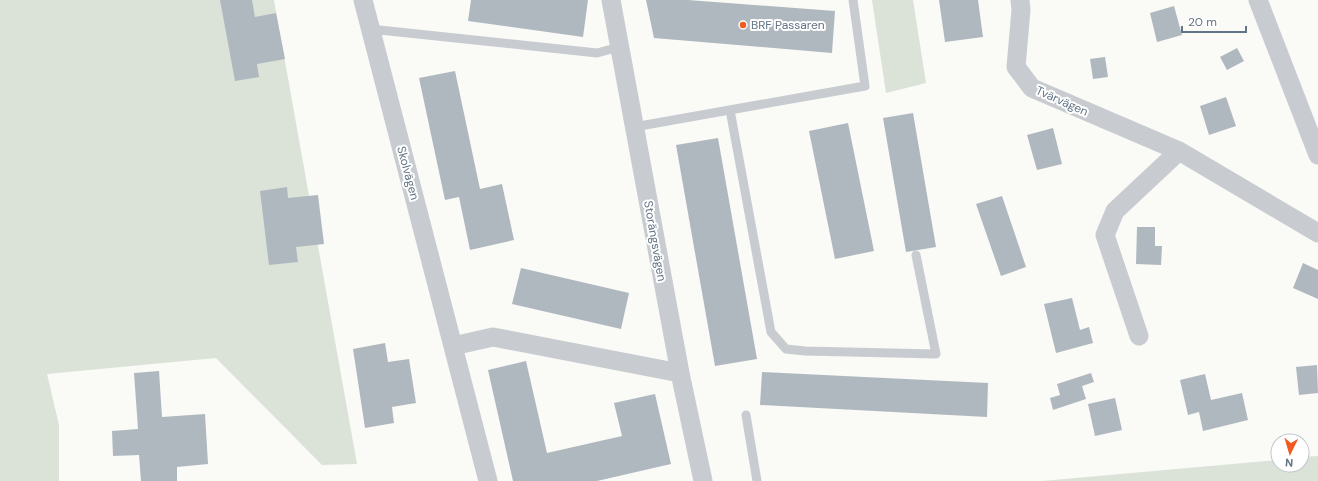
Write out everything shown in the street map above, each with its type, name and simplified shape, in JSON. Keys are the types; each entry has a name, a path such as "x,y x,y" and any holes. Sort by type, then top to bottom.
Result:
{"street":[{"name":"Skolvägen","path":"363,0 488,481"},
{"name":"Storängsvägen","path":"611,0 680,373 703,481"},
{"name":"Tvärvägen","path":"1020,0 1021,10 1016,67 1032,88 1179,151 1318,233"},
{"path":"1258,0 1318,155"},
{"path":"1139,336 1105,236 1115,211 1179,151"},
{"path":"453,346 492,338 680,373"}],"lane":[{"path":"634,127 865,86 852,0"},
{"path":"370,29 596,54 619,46"},
{"path":"730,110 771,332 786,349 805,351 936,354 916,255"},
{"path":"746,415 757,481"}],"shaded area":[{"path":"0,0 274,0 357,464 322,465 216,358 47,374 59,425 59,481 0,481"},
{"path":"872,0 913,0 926,83 886,93"},
{"path":"1310,456 1318,456 1318,481 1042,481 1270,461 1270,473 1310,473"}],"building":[{"path":"220,0 252,0 255,17 276,13 285,59 257,64 259,77 235,81"},
{"path":"471,0 588,0 583,37 468,21"},
{"name":"BRF Passaren","path":"646,0 688,0 835,11 832,53 654,38"},
{"path":"939,0 978,0 983,37 945,42"},
{"path":"1174,6 1182,35 1157,42 1150,13"},
{"path":"1237,48 1244,61 1227,70 1220,57"},
{"path":"1105,57 1108,77 1093,79 1090,59"},
{"path":"455,71 480,189 502,184 514,240 470,250 459,197 445,200 419,78"},
{"path":"1226,97 1236,126 1209,135 1200,106"},
{"path":"913,113 936,247 906,252 883,118"},
{"path":"848,123 874,251 835,259 809,131"},
{"path":"1053,128 1062,164 1037,170 1027,135"},
{"path":"718,138 757,359 715,366 676,145"},
{"path":"287,187 288,198 318,195 324,244 296,247 298,262 269,265 260,191"},
{"path":"1002,196 1026,267 1001,276 976,204"},
{"path":"1137,227 1155,227 1155,246 1162,246 1161,265 1136,264"},
{"path":"1303,263 1318,270 1318,299 1293,288"},
{"path":"521,268 629,293 621,329 512,304"},
{"path":"1072,298 1080,330 1089,327 1093,343 1056,353 1044,304"},
{"path":"385,343 388,362 409,359 416,403 392,407 394,423 365,428 353,349"},
{"path":"526,361 547,453 622,436 614,403 655,394 671,464 597,481 513,481 488,370"},
{"path":"1317,365 1318,393 1299,395 1296,367"},
{"path":"159,371 162,417 205,414 208,464 177,467 177,481 141,481 139,455 113,456 112,431 138,429 134,373"},
{"path":"762,372 988,383 987,417 760,405"},
{"path":"1091,373 1094,382 1082,386 1086,399 1053,410 1050,398 1060,395 1057,384"},
{"path":"1205,374 1211,400 1242,393 1248,420 1203,431 1199,412 1188,415 1180,380"},
{"path":"1115,398 1122,430 1095,436 1088,404"}],"place":[{"name":"BRF Passaren","path":"743,25"}]}
